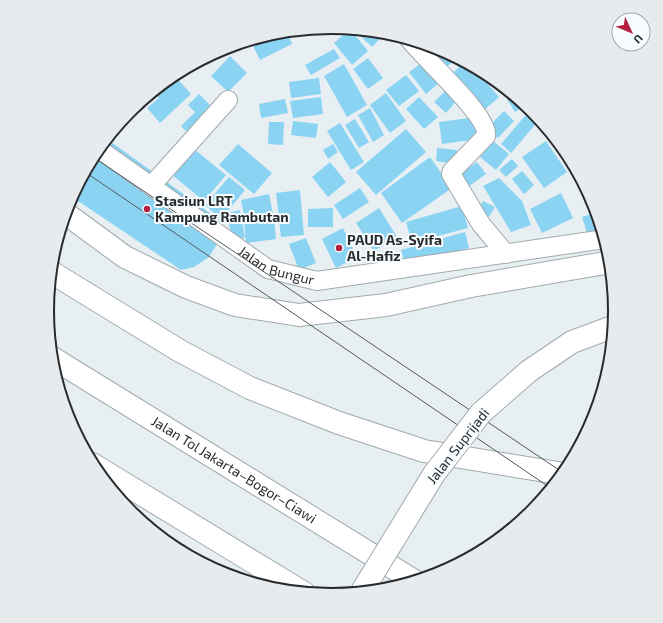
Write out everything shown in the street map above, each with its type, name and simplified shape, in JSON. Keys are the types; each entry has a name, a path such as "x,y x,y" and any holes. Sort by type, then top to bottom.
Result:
{"main road":[{"path":"71,217 125,257 186,287 234,305 299,315 386,305 471,286 605,263"},
{"path":"58,264 100,302"},
{"path":"56,275 180,351 250,388 339,423 424,451 557,473"},
{"name":"Jalan Suprijadi","path":"365,587 434,474 481,413 529,371 572,342 608,329"},
{"name":"Jalan Tol Jakarta–Bogor–Ciawi","path":"58,361 409,578"},
{"path":"105,472 294,587"}],"street":[{"path":"417,48 470,105 486,129 486,136 452,171 451,174 481,224 506,254"},
{"path":"151,186 228,100"},
{"name":"Jalan Bungur","path":"104,153 268,268 312,280 332,280 600,240"}],"building":[{"path":"344,35 355,35 368,51 352,65 334,43"},
{"path":"360,36 380,38 372,47"},
{"path":"289,37 292,44 260,60 253,45"},
{"path":"334,49 340,58 311,75 305,65"},
{"path":"431,52 452,62 445,68"},
{"path":"230,56 247,73 228,92 211,76"},
{"path":"368,58 383,78 368,89 353,69"},
{"path":"423,62 439,83 426,94 409,72"},
{"path":"344,64 367,105 347,117 324,76"},
{"path":"460,66 484,80 499,97 483,111 450,75"},
{"path":"406,75 419,91 399,106 386,90"},
{"path":"319,78 321,94 291,98 289,82"},
{"path":"179,80 191,94 160,123 147,108 159,98 157,96"},
{"path":"449,87 459,98 446,113 434,102"},
{"path":"386,93 406,121 390,133 370,105"},
{"path":"199,94 215,110 190,135 181,126 195,112 188,105"},
{"path":"321,97 323,114 293,118 290,101"},
{"path":"419,97 438,117 424,129 406,109"},
{"path":"508,98 520,109 515,112 507,99"},
{"path":"285,99 288,113 261,118 259,104"},
{"path":"370,108 384,135 373,142 358,115"},
{"path":"504,111 514,121 498,138 487,128"},
{"path":"527,114 536,124 511,153 501,144"},
{"path":"476,117 478,139 442,144 439,122"},
{"path":"355,119 369,142 359,148 345,125"},
{"path":"293,121 318,124 316,138 291,135"},
{"path":"269,122 284,122 283,145 268,144"},
{"path":"340,123 364,162 351,170 327,131"},
{"path":"406,129 426,152 376,195 356,172"},
{"path":"493,141 509,154 496,170 480,157"},
{"path":"546,141 567,172 544,188 522,157"},
{"name":"Stasiun LRT Kampung Rambutan","path":"112,142 221,221 220,239 209,257 194,267 181,270 77,201 91,173"},
{"path":"238,144 272,173 254,194 219,165"},
{"path":"333,144 338,152 328,159 323,150"},
{"path":"437,148 457,150 455,164 436,161"},
{"path":"194,149 226,175 204,201 172,175"},
{"path":"430,157 452,188 402,223 381,193"},
{"path":"512,159 518,166 506,177 499,170"},
{"path":"330,162 346,182 328,197 312,177"},
{"path":"477,162 486,174 465,189 456,177"},
{"path":"522,171 534,185 524,194 512,179"},
{"path":"229,177 245,190 221,219 205,205"},
{"path":"499,178 522,201 531,225 511,232 483,186"},
{"path":"360,188 369,202 343,219 334,205"},
{"path":"300,190 304,235 281,237 276,193"},
{"path":"561,193 573,218 542,233 530,209"},
{"path":"269,194 273,214 245,220 241,200"},
{"path":"483,201 495,207 488,218 477,211"},
{"path":"462,206 468,228 412,243 406,222"},
{"path":"333,208 333,227 308,227 308,209"},
{"path":"379,208 397,237 374,251 356,223"},
{"path":"240,210 245,238 232,240 227,213"},
{"path":"591,214 597,232 588,236 582,217"},
{"path":"274,218 276,239 246,243 244,222"},
{"name":"PAUD As-Syifa Al-Hafiz","path":"343,228 357,257 336,268 322,239"},
{"path":"465,232 469,248 405,266 401,250"},
{"path":"306,238 316,263 299,270 289,244"}],"tram line":[{"path":"99,161 559,470"},
{"path":"90,175 547,486"}],"place":[{"name":"Stasiun LRT Kampung Rambutan","path":"147,209"},
{"name":"PAUD As-Syifa Al-Hafiz","path":"339,248"}]}
